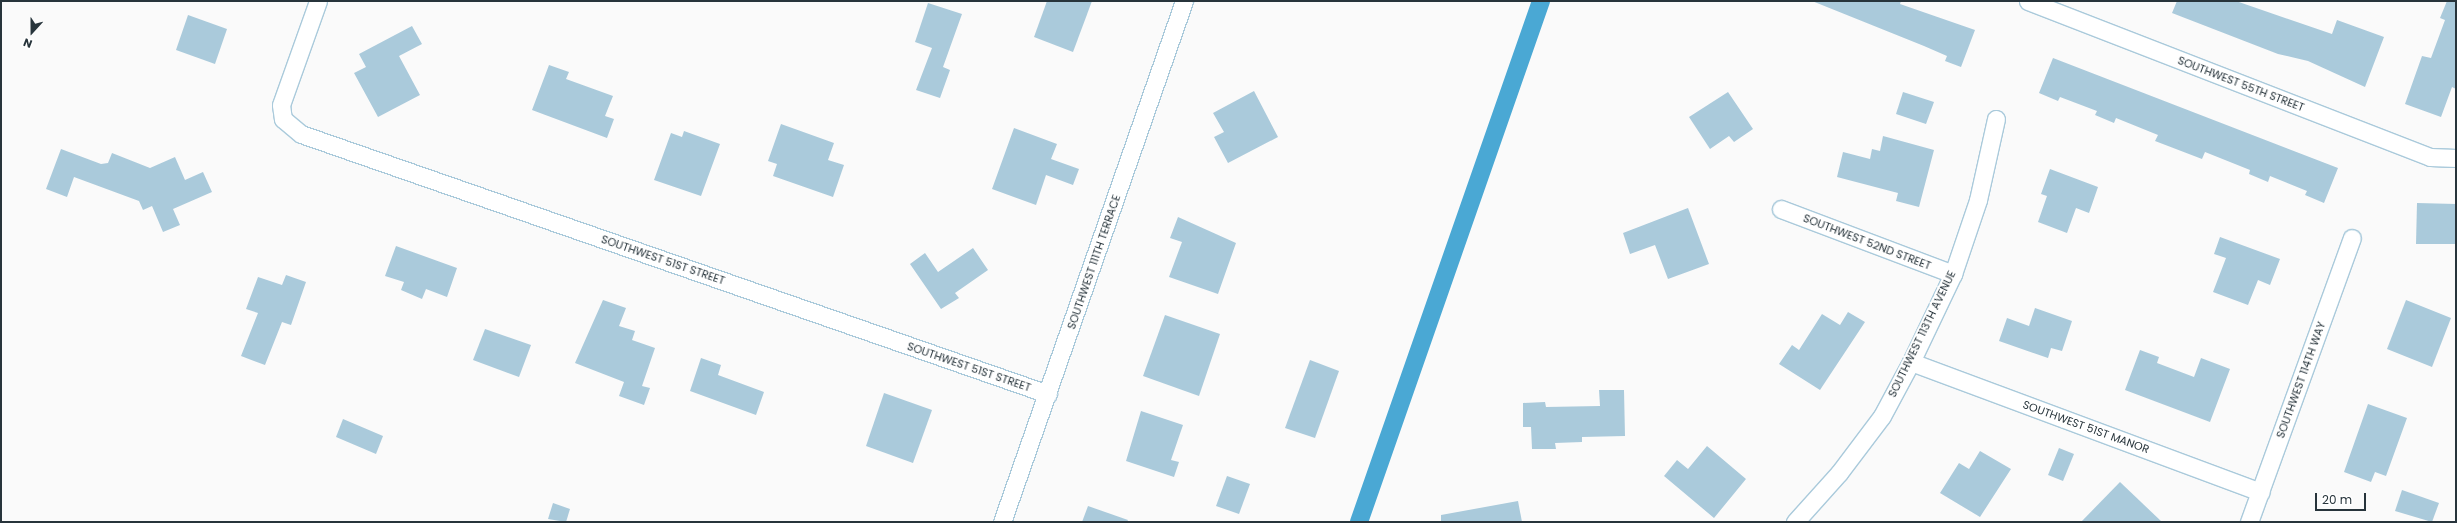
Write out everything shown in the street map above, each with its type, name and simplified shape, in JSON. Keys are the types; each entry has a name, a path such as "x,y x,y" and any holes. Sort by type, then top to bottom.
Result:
{"street":[{"name":"SOUTHWEST 51ST STREET","path":"318,1 281,105 283,119 301,134 1048,394"},
{"name":"SOUTHWEST 111TH TERRACE","path":"1002,522 1048,394 1184,1"},
{"name":"SOUTHWEST 55TH STREET","path":"2028,1 2430,157 2456,158"},
{"name":"SOUTHWEST 113TH AVENUE","path":"1795,522 1839,473 1882,416 1911,362 1952,274 1978,200 1996,119"},
{"name":"SOUTHWEST 52ND STREET","path":"1782,209 1952,274"},
{"name":"SOUTHWEST 114TH WAY","path":"2250,522 2352,238"},
{"name":"SOUTHWEST 51ST MANOR","path":"1911,362 2260,492"}],"building":[{"path":"1047,1 1092,1 1073,52 1034,37"},
{"path":"1812,1 1901,1 1900,4 1975,30 1961,67 1945,61 1947,56"},
{"path":"2177,1 2236,1 2332,34 2337,20 2384,37 2365,87 2308,61 2278,54 2172,13"},
{"path":"2447,1 2456,1 2456,89 2452,87 2441,117 2405,104 2422,56 2431,58 2445,20 2440,18"},
{"path":"928,3 962,14 943,67 950,70 940,98 916,90 932,48 915,42"},
{"path":"188,15 227,29 215,64 176,50"},
{"path":"412,26 422,44 399,56 420,95 378,117 354,73 366,67 359,54"},
{"path":"2053,58 2338,168 2324,203 2305,195 2307,191 2270,176 2268,182 2249,174 2250,170 2205,152 2202,159 2155,141 2158,135 2116,118 2114,123 2095,115 2097,111 2060,97 2058,101 2039,93"},
{"path":"549,65 569,72 566,79 613,96 605,116 614,119 607,138 532,110"},
{"path":"1254,91 1278,137 1228,163 1214,137 1224,132 1213,113"},
{"path":"1728,92 1753,129 1734,142 1729,136 1710,149 1689,117"},
{"path":"1903,92 1934,102 1926,124 1896,114"},
{"path":"781,124 834,143 828,160 844,165 833,197 773,176 777,164 768,161"},
{"path":"1014,128 1057,144 1051,159 1079,169 1073,185 1046,175 1036,205 992,189"},
{"path":"684,131 720,144 701,196 654,180 671,133 682,137"},
{"path":"1883,136 1934,150 1919,207 1896,201 1898,193 1837,177 1843,152 1870,159 1872,149 1880,151"},
{"path":"61,149 101,164 108,163 112,153 150,168 175,157 185,180 203,172 212,192 173,209 180,225 163,232 152,206 143,210 139,201 74,177 67,197 46,189"},
{"path":"2050,169 2098,187 2089,213 2076,208 2067,233 2038,222 2047,196 2041,194"},
{"path":"2417,203 2456,204 2456,244 2416,244"},
{"path":"1688,208 1709,264 1668,279 1655,245 1630,254 1623,233"},
{"path":"1178,217 1236,243 1218,294 1169,277 1182,242 1170,238"},
{"path":"2220,237 2280,259 2270,285 2258,280 2248,305 2213,292 2226,258 2214,254"},
{"path":"396,246 457,268 447,297 426,289 422,299 401,290 404,282 385,276"},
{"path":"973,248 988,270 955,293 959,298 941,309 910,264 925,253 938,272"},
{"path":"286,275 306,282 291,325 282,322 265,365 241,356 258,313 246,309 258,277 282,285"},
{"path":"603,300 626,308 619,326 635,331 632,340 655,348 642,386 650,388 644,405 619,396 624,382 575,363"},
{"path":"2406,300 2451,318 2432,367 2387,349"},
{"path":"2035,308 2072,321 2062,351 2051,348 2048,358 1999,341 2007,318 2029,326"},
{"path":"1848,312 1865,322 1820,390 1779,364 1792,345 1799,350 1822,314 1840,325"},
{"path":"1165,315 1220,334 1199,396 1143,376"},
{"path":"485,329 531,345 519,377 473,360"},
{"path":"2140,350 2159,357 2157,363 2194,377 2201,358 2230,369 2210,422 2125,390"},
{"path":"701,358 721,365 718,375 764,392 756,415 690,391"},
{"path":"1310,360 1339,371 1315,438 1285,428"},
{"path":"1599,390 1624,390 1625,436 1582,437 1582,442 1555,443 1556,449 1532,449 1531,427 1523,427 1523,403 1545,402 1546,407 1600,406"},
{"path":"884,393 932,410 913,463 866,446"},
{"path":"2368,404 2407,418 2386,476 2375,472 2371,482 2344,472"},
{"path":"1141,411 1183,425 1171,460 1179,462 1174,477 1126,461"},
{"path":"343,419 383,436 376,454 336,437"},
{"path":"1707,446 1746,479 1714,518 1664,476 1677,460 1688,469"},
{"path":"2059,448 2074,454 2063,481 2048,475"},
{"path":"1980,451 2011,469 1980,517 1940,493 1959,463 1969,469"},
{"path":"1227,476 1250,484 1239,514 1216,506"},
{"path":"2120,482 2162,522 2081,522"},
{"path":"2402,490 2439,503 2432,522 2395,511"},
{"path":"1518,501 1522,522 1441,522 1441,515"},
{"path":"553,503 570,509 566,522 548,519"},
{"path":"1088,506 1128,520 1127,522 1082,522"}],"waterway":[{"path":"1359,522 1541,1"}]}
